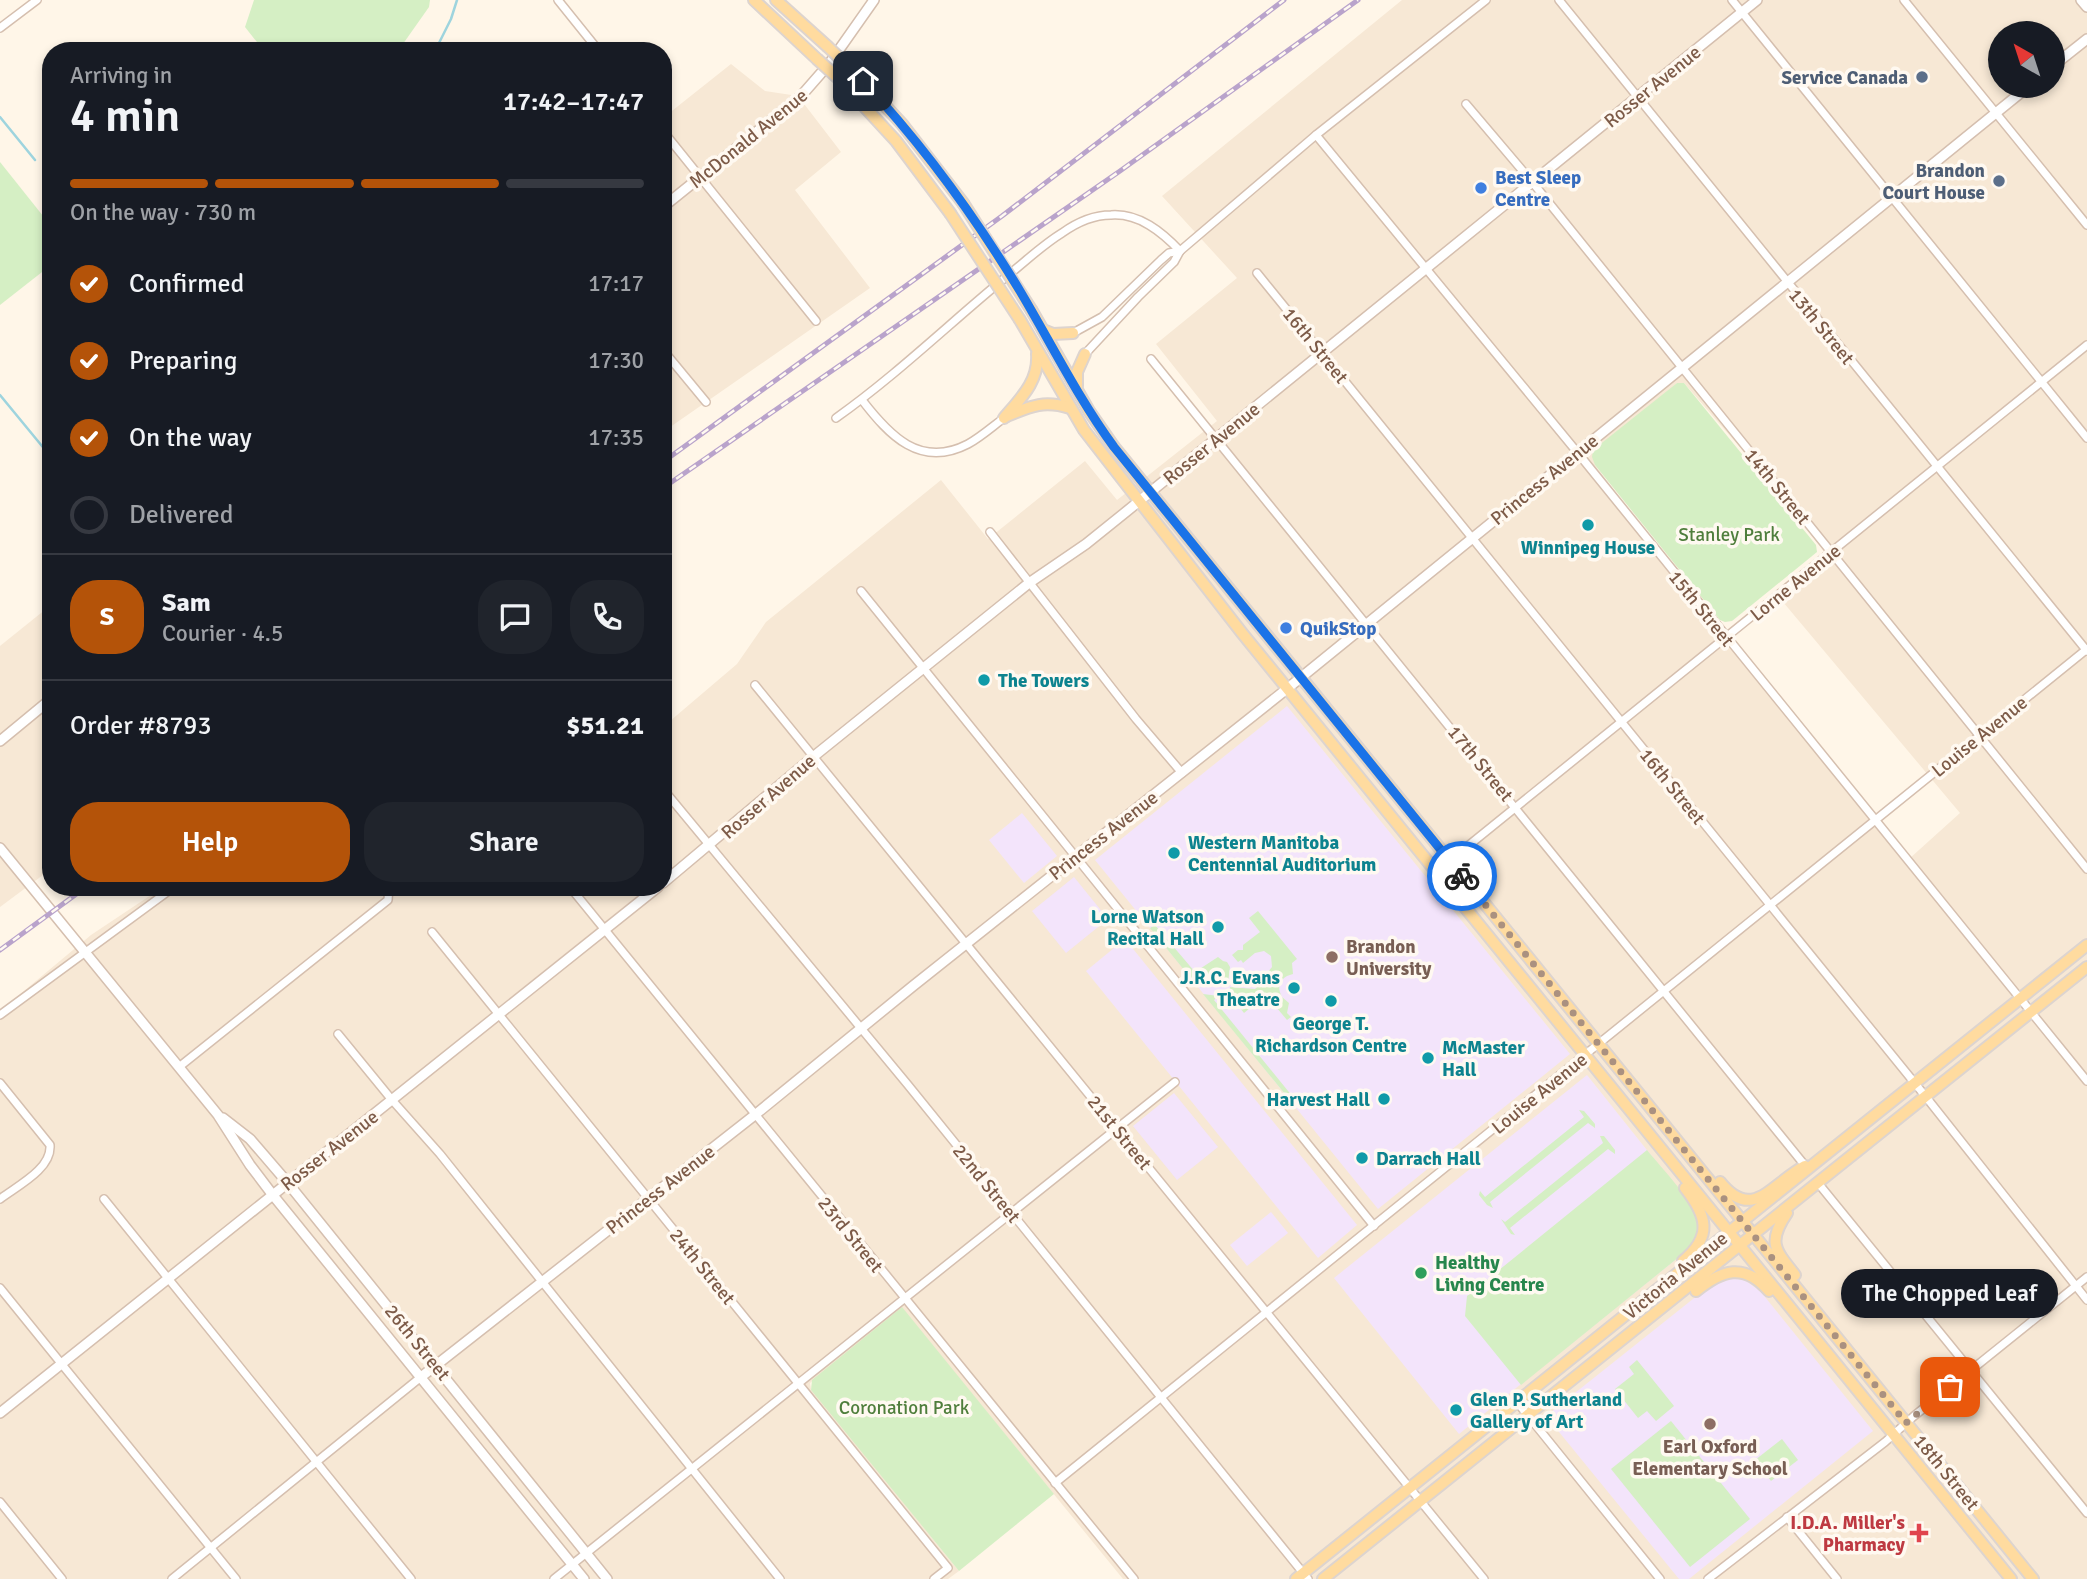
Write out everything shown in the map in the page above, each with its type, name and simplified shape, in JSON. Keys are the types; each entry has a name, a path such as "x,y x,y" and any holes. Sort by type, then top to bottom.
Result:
{"main road":[{"name":"18th Street","path":"754,0 839,79 896,141 950,213 1020,320 1070,408 1139,502 2011,1579"},
{"name":"18th Street","path":"776,0 849,67 902,124 962,203 1032,311 1101,430 2034,1579"},
{"path":"1043,330 1053,334 1073,332"},
{"path":"1004,418 1032,384 1037,369 1037,351"},
{"path":"1078,392 1077,372 1085,354"},
{"path":"1004,418 1047,403 1070,408"},
{"path":"1671,1134 1702,1160 1731,1195 1740,1200 1761,1196 1828,1154 2087,944"},
{"name":"Victoria Avenue","path":"1323,1579 2087,967"},
{"path":"1617,1322 1694,1252 1704,1230 1704,1222 1697,1205 1647,1140 1631,1111"},
{"name":"Victoria Avenue","path":"1302,1577 1807,1168"},
{"path":"1803,1196 1779,1224 1774,1242 1782,1258 1810,1295 1822,1319"},
{"path":"1627,1337 1653,1323 1713,1278 1737,1271 1746,1273 1763,1284 1786,1313 1808,1330"}],"street":[{"path":"0,29 37,0"},
{"path":"558,0 592,42"},
{"path":"1085,354 1174,262 1180,251 1316,135 1486,0"},
{"name":"13th Street","path":"1559,0 2087,650"},
{"path":"1732,0 2087,438"},
{"name":"Rosser Avenue","path":"672,876 813,757 1029,583 1086,544 1139,502 1757,0"},
{"path":"1904,0 2087,225"},
{"path":"2081,0 2087,7"},
{"name":"McDonald Avenue","path":"672,200 801,96 829,64 870,2"},
{"path":"2065,56 2087,39"},
{"name":"Princess Avenue","path":"173,1579 541,1281 649,1199 1288,688 2014,98"},
{"name":"14th Street","path":"1466,104 1533,183 2087,869"},
{"name":"15th Street","path":"1316,135 2087,1081"},
{"path":"672,142 816,321"},
{"path":"836,418 862,400 1061,233 1084,221 1112,215 1136,219 1160,231 1180,251"},
{"path":"1073,332 1102,317 1160,260 1169,253 1180,251"},
{"name":"16th Street","path":"1257,273 1915,1083 2087,1300"},
{"name":"Lorne Avenue","path":"1437,871 2087,345"},
{"name":"17th Street","path":"1151,359 1517,807 1807,1168"},
{"path":"672,361 706,402"},
{"path":"862,400 893,437 904,444 929,452 941,452 969,444 1004,418"},
{"path":"990,533 1182,773"},
{"path":"861,591 1374,1226"},
{"name":"Louise Avenue","path":"1055,1483 2087,650"},
{"name":"21st Street","path":"755,685 1485,1579"},
{"path":"0,741 42,706"},
{"name":"22nd Street","path":"672,800 1012,1214 1302,1577"},
{"name":"26th Street","path":"0,848 218,1115 272,1194 584,1579"},
{"path":"0,1015 161,896"},
{"path":"179,1068 388,900 388,896"},
{"name":"23rd Street","path":"577,896 1134,1579"},
{"name":"Rosser Avenue","path":"0,1413 647,896"},
{"name":"24th Street","path":"432,932 948,1568 934,1579"},
{"path":"338,1034 439,1154 780,1579"},
{"path":"554,1579 1175,1082"},
{"path":"0,1083 50,1145 51,1155 44,1165 0,1199"},
{"name":"26th Street","path":"218,1115 250,1139 287,1182 607,1579"},
{"path":"1818,1183 2087,1513"},
{"path":"104,1199 411,1579"},
{"path":"1709,1579 1893,1435 2087,1277"},
{"path":"0,1288 236,1579"},
{"path":"1517,1402 1660,1579"},
{"path":"0,1502 62,1579"},
{"path":"1787,1517 1838,1579"}],"shaded area":[{"path":"1402,0 2087,0 2087,1579 1123,1579 902,1308 810,1383 811,1389 959,1571 948,1579 0,1579 0,1011 91,935 150,896 672,896 672,719 737,664 766,622 941,480 988,539 1085,461 1117,500 1217,421 1156,344 1237,278 1162,196","holes":["1677,383 1684,383 1831,552 1778,596 1960,813 1909,859 1726,638 1595,465"]},
{"path":"731,64 765,91 798,96 841,152 795,190 870,288 672,426 672,111"},
{"path":"42,612 42,876 0,907 0,646"},
{"name":"Brandon University","path":"1287,706 1570,1054 1378,1209 1095,860"},
{"path":"1022,813 1057,856 1024,883 989,840"},
{"path":"1074,877 1108,919 1066,953 1032,911"},
{"path":"1125,939 1357,1225 1318,1258 1086,971"},
{"path":"1587,1075 1690,1204 1697,1232 1691,1245 1679,1257 1459,1434 1334,1278"},
{"path":"1174,1093 1218,1147 1177,1180 1133,1126"},
{"path":"1271,1212 1288,1233 1247,1266 1230,1245"},
{"name":"Earl Oxford Elementary School","path":"1730,1278 1745,1280 1761,1292 1873,1431 1689,1579 1679,1579 1546,1416 1698,1295 1715,1283"}],"green space":[{"path":"254,0 430,0 429,7 404,42 257,42 245,27"},
{"path":"0,162 42,215 42,272 0,305"},
{"name":"Stanley Park","path":"1677,383 1684,383 1816,545 1817,552 1732,621 1720,620 1595,465 1592,457 1593,450"},
{"path":"1258,911 1297,959 1292,963 1293,974 1285,977 1279,986 1282,997 1289,1003 1287,1013 1291,1017 1287,1020 1266,995 1244,1013 1229,994 1230,987 1255,989 1258,986 1255,983 1256,977 1267,973 1272,967 1271,956 1264,951 1255,953 1243,963 1241,960 1238,962 1232,955 1243,950 1243,945 1260,932 1249,918"},
{"path":"1155,925 1195,972 1218,957 1227,962 1230,967 1228,983 1193,981 1150,928"},
{"path":"1203,994 1219,996 1214,1000 1297,1102 1294,1105"},
{"path":"1579,1110 1584,1111 1595,1124 1595,1128 1588,1123 1490,1202 1493,1208 1487,1205 1479,1195 1480,1191 1485,1197 1584,1117"},
{"path":"1600,1136 1604,1136 1615,1154 1608,1149 1510,1228 1515,1235 1511,1234 1501,1219 1505,1222 1603,1143"},
{"path":"1647,1150 1679,1188 1693,1210 1698,1230 1695,1238 1679,1257 1521,1385 1465,1316 1467,1296"},
{"name":"Coronation Park","path":"902,1307 1054,1494 959,1571 811,1390 812,1380"},
{"path":"1637,1360 1674,1406 1656,1421 1647,1411 1638,1418 1615,1389 1634,1374 1629,1367"},
{"path":"1671,1421 1750,1519 1690,1567 1611,1469"},
{"path":"1782,1439 1798,1460 1771,1481 1755,1460"}],"waterway":[{"path":"440,42 457,0"},
{"path":"0,117 35,160"},
{"path":"0,395 42,446"}],"railway":[{"path":"672,455 1002,216 1284,0"},
{"path":"672,482 1120,171 1358,0"},
{"path":"0,950 74,896"}],"way so far":[{"path":"1462,876 1906,1423 1950,1387"}],"place":[{"name":"Service Canada","path":"1922,77"},
{"name":"Brandon Court House","path":"1999,181"},
{"name":"Best Sleep Centre","path":"1481,188"},
{"name":"Winnipeg House","path":"1588,525"},
{"name":"QuikStop","path":"1286,628"},
{"name":"The Towers","path":"984,680"},
{"name":"Western Manitoba Centennial Auditorium","path":"1174,853"},
{"name":"Lorne Watson Recital Hall","path":"1218,927"},
{"name":"Brandon University","path":"1332,957"},
{"name":"J.R.C. Evans Theatre","path":"1294,988"},
{"name":"George T. Richardson Centre","path":"1331,1001"},
{"name":"McMaster Hall","path":"1428,1058"},
{"name":"Harvest Hall","path":"1384,1099"},
{"name":"Darrach Hall","path":"1362,1158"},
{"name":"Healthy Living Centre","path":"1421,1273"},
{"name":"The Chopped Leaf","path":"1950,1387"},
{"name":"Glen P. Sutherland Gallery of Art","path":"1456,1410"},
{"name":"Earl Oxford Elementary School","path":"1710,1424"},
{"name":"I.D.A. Miller's Pharmacy","path":"1919,1533"}],"route":[{"path":"863,81 912,136 973,217 1004,264 1101,430 1462,876"}]}
